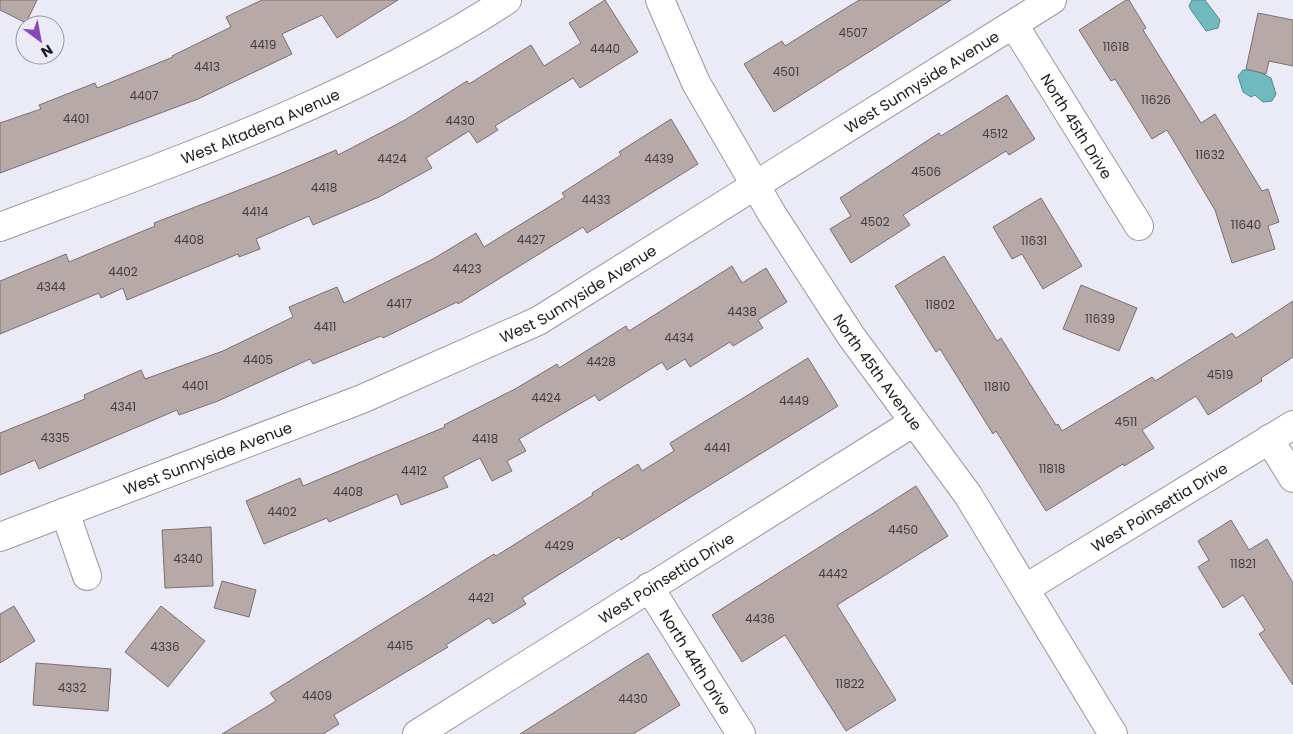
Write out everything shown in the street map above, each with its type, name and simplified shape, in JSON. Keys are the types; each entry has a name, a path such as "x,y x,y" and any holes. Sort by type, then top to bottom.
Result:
{"street":[{"name":"West Altadena Avenue","path":"0,226 221,145 302,111 363,81 506,0"},
{"name":"North 45th Avenue","path":"660,0 696,83 754,184 851,336 968,495 1113,734"},
{"name":"West Sunnyside Avenue","path":"0,537 362,399 538,321 754,184 1052,0"},
{"name":"North 45th Drive","path":"1014,25 1139,226"},
{"name":"West Poinsettia Drive","path":"417,734 914,422"},
{"name":"West Poinsettia Drive","path":"1026,588 1293,425"},
{"path":"1269,439 1293,478"},
{"path":"65,512 87,576"},
{"name":"North 44th Drive","path":"649,587 741,734"}],"water":[{"path":"1192,0 1205,0 1220,20 1218,28 1206,31 1189,6"},
{"path":"1243,70 1256,70 1271,78 1276,94 1272,101 1263,102 1255,95 1251,97 1243,92 1238,76"}],"building":[{"path":"0,0 37,0 30,15 15,15 15,18 0,10"},
{"path":"262,0 398,0 337,38 322,15 282,34 292,54 198,99 0,173 0,123 41,109 39,105 95,83 97,88 173,57 231,27 226,17"},
{"path":"605,0 638,52 580,88 573,78 495,126 498,130 477,143 469,131 426,158 432,168 379,197 313,225 309,216 256,239 260,249 239,257 238,254 127,300 123,288 101,298 99,293 0,334 0,281 66,254 69,262 155,226 154,223 336,150 338,155 405,120 467,81 469,84 531,45 544,66 581,43 569,23"},
{"path":"859,0 951,0 774,112 744,64 782,41 785,46"},
{"path":"1126,0 1129,0 1146,28 1143,30 1201,123 1215,114 1262,191 1268,189 1279,222 1268,226 1275,249 1232,263 1215,210 1167,130 1152,139 1115,79 1111,81 1079,30"},
{"path":"1258,13 1293,20 1293,66 1269,61 1266,74 1246,69"},
{"path":"1007,95 1035,139 1009,155 1006,151 903,215 910,225 851,263 830,229 851,216 840,198 939,133 941,136"},
{"path":"671,119 698,164 587,233 583,227 458,304 457,302 383,338 381,336 313,364 310,359 218,401 179,415 177,410 39,469 35,460 0,475 0,433 85,399 84,395 141,370 145,379 223,351 293,317 289,307 337,287 344,303 433,259 476,233 484,247 565,197 562,193 621,155 619,152"},
{"path":"1041,198 1082,266 1043,289 1022,254 1012,259 993,227"},
{"path":"944,256 997,341 1001,338 1056,425 1058,424 1062,431 1152,377 1155,381 1232,333 1236,338 1293,301 1293,357 1261,378 1262,381 1208,415 1196,396 1142,430 1154,448 1124,466 1123,464 1046,511 996,431 993,434 940,349 936,352 895,286"},
{"path":"732,266 742,283 766,268 787,302 758,320 763,328 733,346 730,342 690,367 685,359 667,370 662,362 599,401 595,395 519,439 526,451 507,461 512,471 492,481 480,458 443,477 448,487 401,505 397,494 329,522 327,518 264,544 246,501 300,478 303,486 445,427 444,425 515,389 557,364 559,368 626,326 629,331"},
{"path":"1081,285 1137,308 1119,351 1063,329"},
{"path":"808,358 838,406 621,540 619,537 522,598 526,604 493,624 489,618 446,645 448,647 334,715 339,724 323,734 222,734 276,701 270,693 494,554 496,556 593,495 592,493 638,464 642,471 674,451 670,443"},
{"path":"916,486 948,536 837,605 896,700 846,731 785,635 742,662 712,615"},
{"path":"1231,520 1249,550 1267,539 1293,583 1293,685 1259,634 1265,630 1243,595 1223,608 1198,567 1209,560 1198,541"},
{"path":"211,527 213,586 165,588 162,530"},
{"path":"222,581 256,590 249,617 214,608"},
{"path":"14,606 35,641 0,663 0,614"},
{"path":"161,606 205,641 168,687 125,652"},
{"path":"648,653 680,705 633,734 520,734"},
{"path":"36,663 111,669 108,711 33,705"}]}
